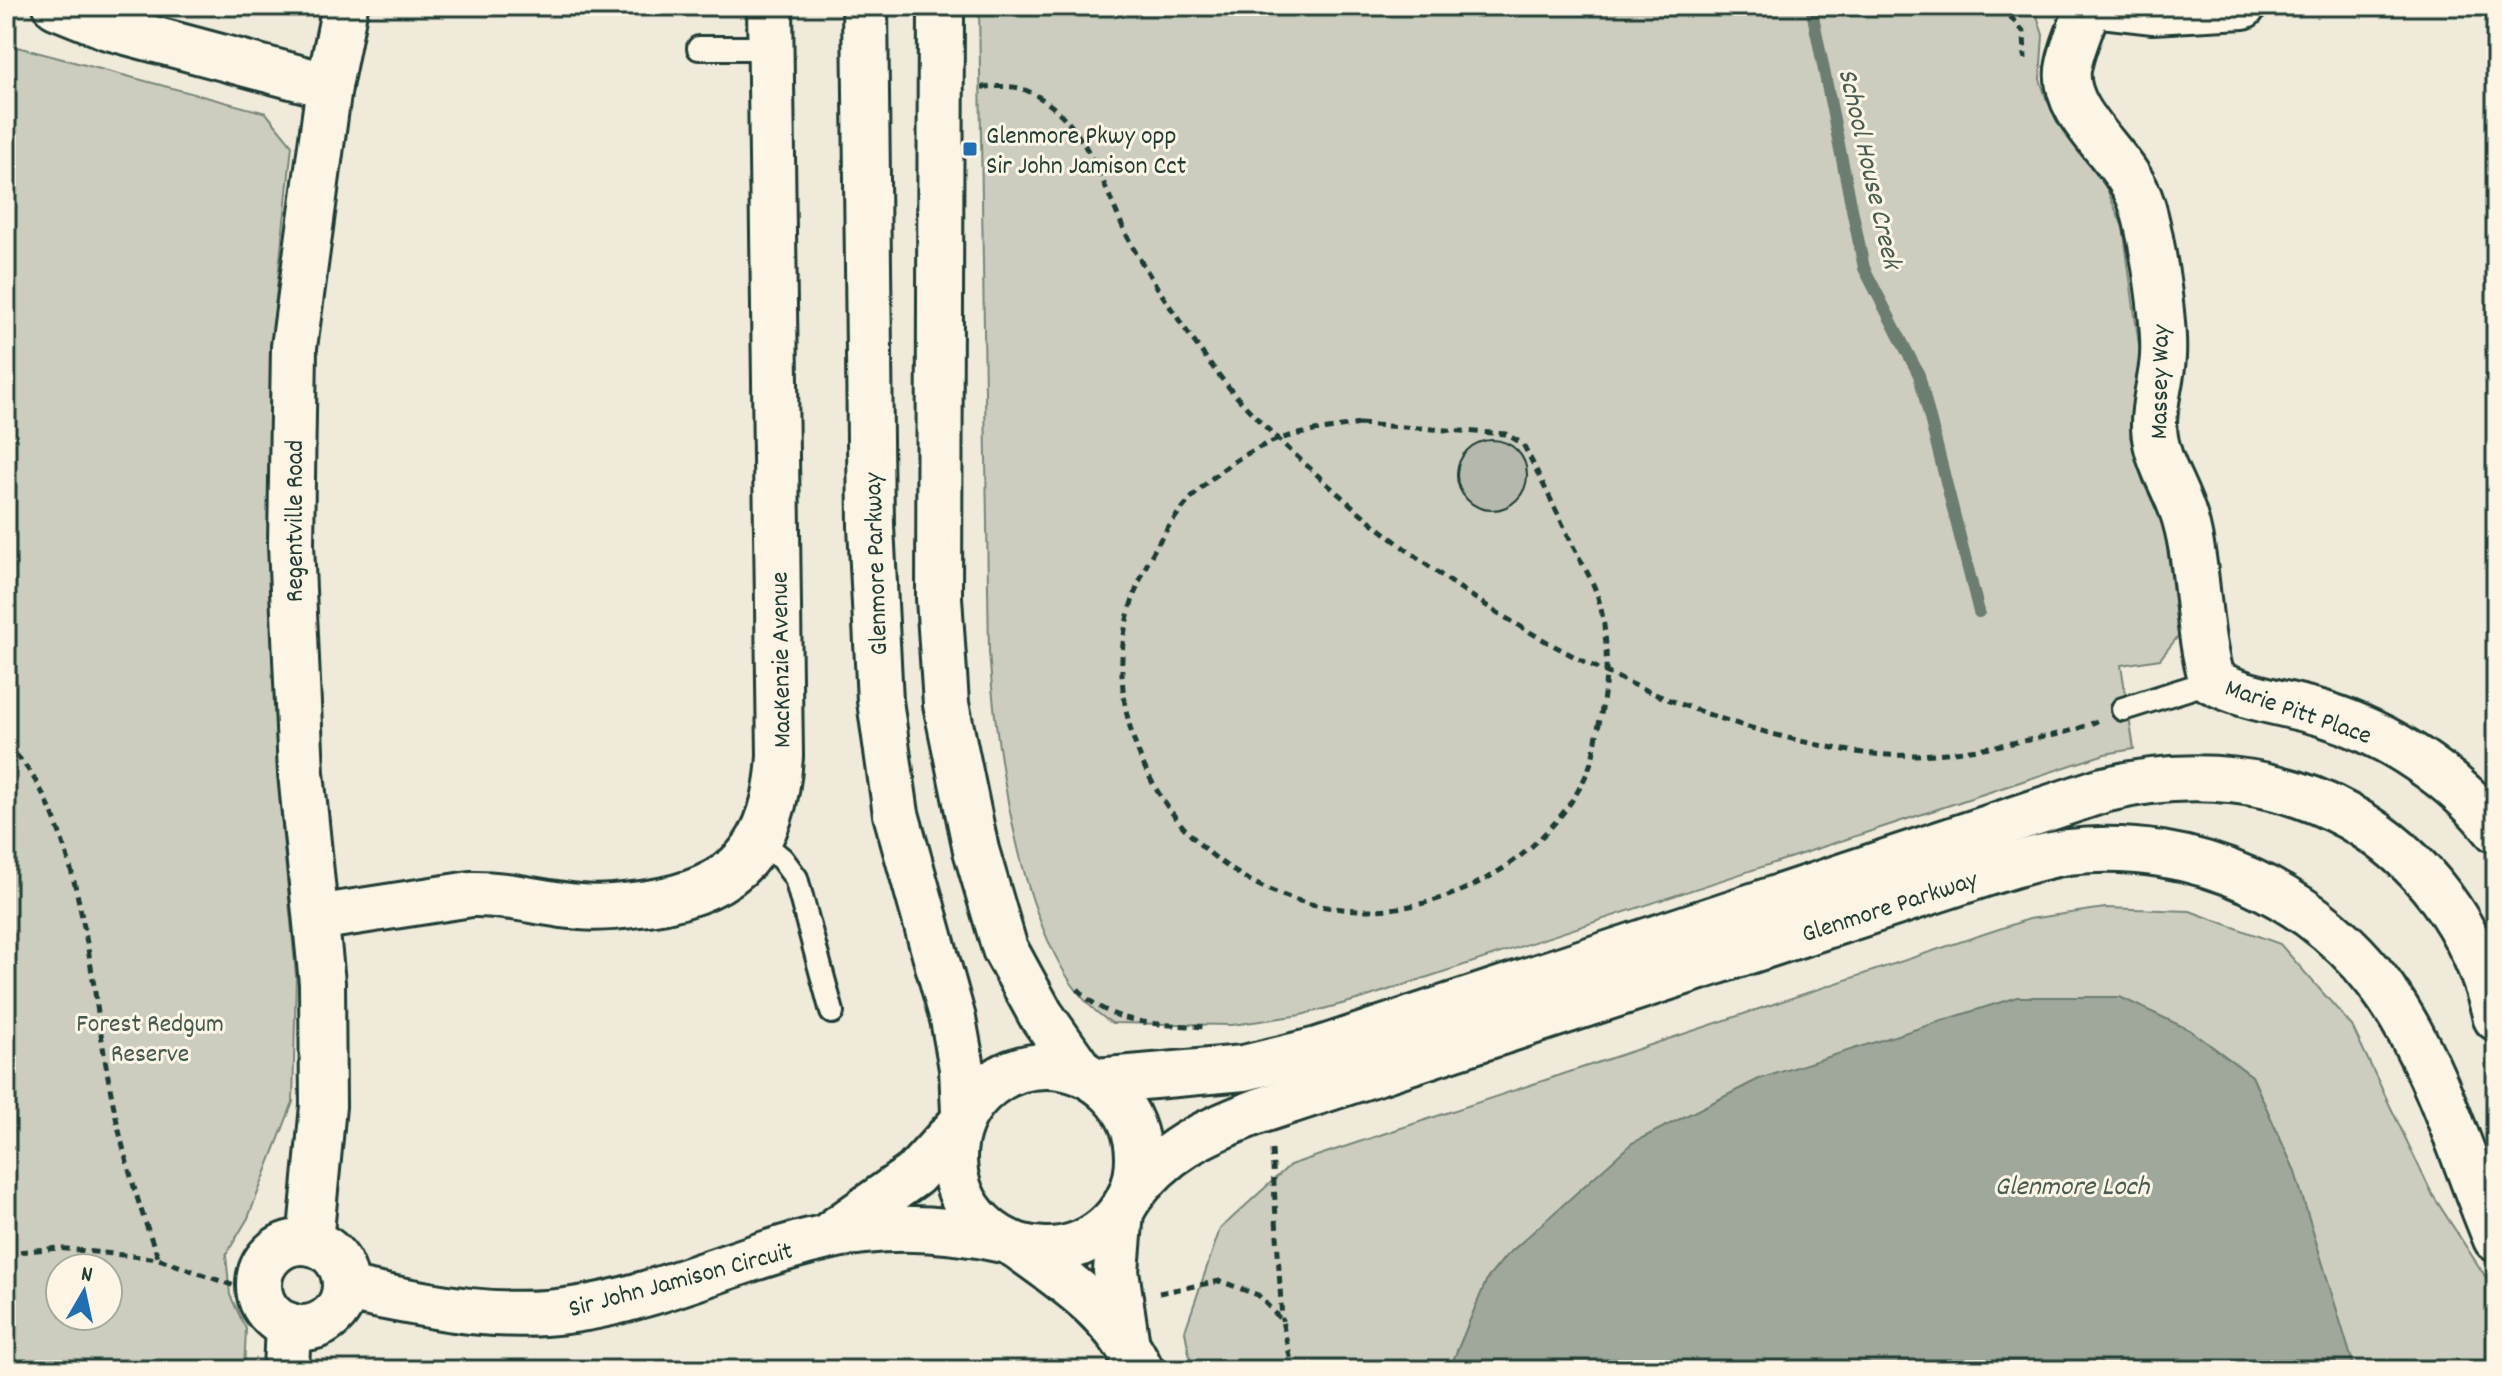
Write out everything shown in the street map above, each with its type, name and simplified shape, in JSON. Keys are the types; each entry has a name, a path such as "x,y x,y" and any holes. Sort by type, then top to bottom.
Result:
{"main road":[{"path":"56,6 108,27 329,86"},
{"name":"Regentville Road","path":"310,1242 323,1106 322,983 301,773 291,529 294,347 329,86 345,6"},
{"name":"Glenmore Parkway","path":"865,6 871,526 880,701 896,814 953,1019 962,1068 961,1120"},
{"path":"941,6 939,598 946,704 976,850 1005,949 1041,1015 1089,1076 1117,1098 1131,1121 1138,1146 1137,1173 1125,1204 1116,1271 1129,1337"},
{"name":"Massey Way","path":"2089,6 2068,69 2069,93 2081,115 2124,167 2142,205 2163,343 2154,412 2155,439 2162,469 2185,517 2203,648 2212,681"},
{"path":"2109,6 2172,11 2243,6"},
{"name":"MacKenzie Avenue","path":"316,918 471,894 497,893 601,908 656,901 688,895 724,878 741,865 760,841 777,800 780,756 770,27"},
{"name":"Marie Pitt Place","path":"2212,681 2231,691 2327,715 2379,736 2428,767 2474,806 2496,830"},
{"name":"Glenmore Parkway","path":"1089,1076 1244,1068 1318,1050 2103,790 2154,778 2186,776 2249,779 2316,800 2349,817 2399,853 2441,899 2469,944 2496,1018"},
{"name":"Glenmore Parkway","path":"1125,1204 1150,1169 1176,1150 1209,1130 1259,1111 2003,868 2066,852 2150,853 2230,872 2290,902 2351,950 2390,999 2432,1081 2496,1239"},
{"path":"1089,1076 1055,1065 1028,1067 1003,1075 981,1092 961,1120 953,1153 955,1180 965,1204 981,1225 1068,1283 1129,1337"},
{"name":"Sir John Jamison Circuit","path":"824,1238 915,1174 961,1120"},
{"path":"1010,1243 1046,1250 1075,1245 1101,1232 1125,1204"},
{"name":"Sir John Jamison Circuit","path":"345,1289 442,1309 486,1314 573,1310 626,1298 824,1238 932,1227 1010,1243"},
{"path":"274,1310 313,1326 335,1313 345,1289 340,1264 333,1254 310,1242 282,1247 271,1255 259,1281 274,1310 286,1370"}],"lane":[{"path":"699,48 770,27"},
{"path":"2123,709 2212,681"},
{"path":"760,841 782,859 796,878 832,1012"},
{"path":"1731,911 1745,952"}],"path":[{"path":"2001,6 2024,32 2028,73"},
{"path":"941,85 1022,88 1058,112 1084,139 1138,257 1223,380 1278,440 1381,532 1461,591 1608,674 1664,698 1763,730 1859,752 1932,753 1998,746 2075,731 2123,709"},
{"path":"1359,424 1486,432 1515,438 1534,466 1597,594 1608,674 1590,765 1567,807 1536,844 1498,873 1455,895 1408,908 1361,911 1312,905 1267,890 1225,866 1188,834 1159,797 1137,754 1125,707 1122,659 1128,612 1144,566 1168,525 1209,481 1238,460 1278,440 1359,424"},
{"path":"6,745 25,761 59,831 89,943 107,1072 138,1207 159,1259"},
{"path":"1075,986 1084,996 1133,1023 1231,1028 1244,1068"},
{"path":"1259,1111 1272,1146 1282,1321 1293,1370"},
{"path":"6,1253 58,1248 159,1259 274,1310"},
{"path":"1129,1337 1220,1281 1258,1295 1282,1321"}],"green space":[{"path":"979,6 2034,6 2043,35 2040,79 2046,98 2061,127 2102,178 2123,227 2141,360 2130,437 2143,482 2164,526 2179,635 2160,659 2121,665 2134,749 2105,754 1364,998 1301,1015 1232,1025 1112,1023 1081,996 1056,956 1035,908 1019,854 999,743 989,652"},
{"name":"Forest Redgum Reserve","path":"6,44 266,113 292,145 273,326 270,545 277,771 296,976 293,1102 248,1218 226,1255 230,1295 246,1329 244,1370 6,1370"},
{"path":"2105,908 2190,911 2280,944 2352,1026 2432,1194 2496,1293 2496,1370 1192,1370 1185,1331 1220,1229 1290,1165 2029,919"}],"water":[{"name":"Glenmore Loch","path":"2017,997 2120,997 2190,1030 2252,1076 2294,1169 2355,1370 1449,1370 1487,1279 1505,1257 1632,1143 1759,1079"}],"building":[{"path":"1492,440 1517,450 1527,475 1517,500 1492,510 1467,500 1457,475 1467,450"}],"waterway":[{"name":"School House Creek","path":"1811,6 1864,268 1919,375 1979,612"}],"place":[{"name":"Glenmore Pkwy opp Sir John Jamison Cct","path":"970,149"}]}
